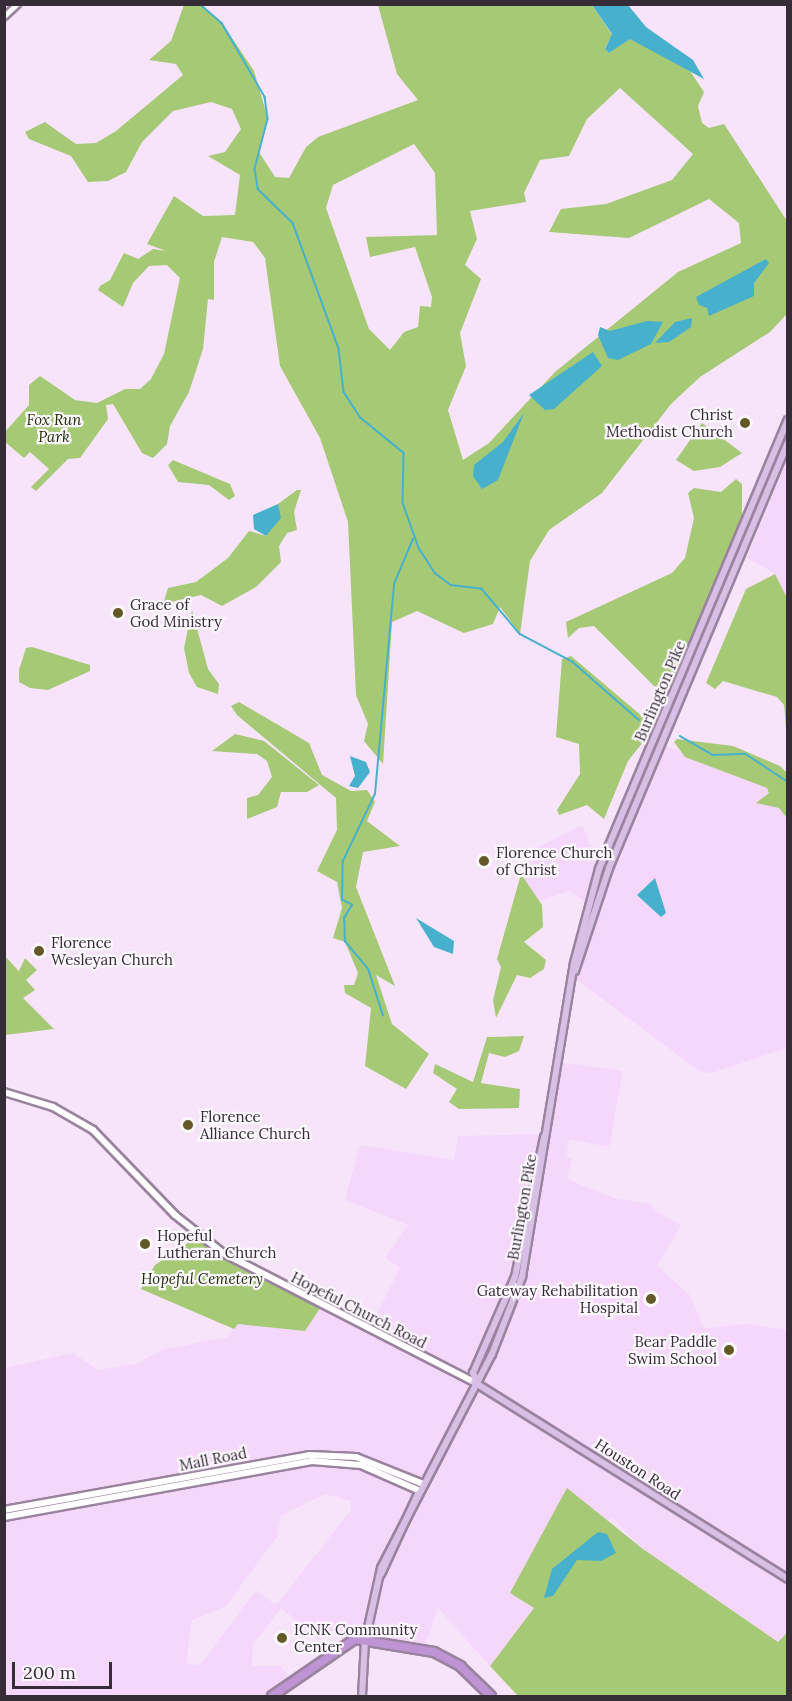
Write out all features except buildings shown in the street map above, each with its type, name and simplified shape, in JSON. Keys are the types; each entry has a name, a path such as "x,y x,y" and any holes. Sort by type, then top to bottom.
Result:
{"highway":[{"path":"272,1696 348,1641 365,1641 444,1656 491,1696"}],"main road":[{"name":"Burlington Pike","path":"362,1696 365,1641 381,1574 475,1381 515,1277 544,1137 573,976 599,869 788,420"},
{"name":"Burlington Pike","path":"573,976 609,868 788,443"},
{"name":"Hopeful Church Road","path":"4,1092 53,1107 93,1130 175,1215 223,1253 475,1381"},
{"name":"Houston Road","path":"475,1381 788,1579"},
{"name":"Mall Road","path":"4,1510 326,1454 370,1461 420,1490"},
{"name":"Mall Road","path":"4,1517 312,1461 361,1465 420,1490"}],"street":[{"path":"4,16 17,4"}],"shaded area":[{"path":"787,459 787,598 775,574 747,558"},
{"path":"661,744 767,788 788,814 787,1048 712,1073 701,1072 573,977 602,887"},
{"path":"582,825 599,869 588,904 569,891 539,901 521,874 531,851"},
{"path":"556,1062 623,1071 609,1147 569,1139 566,1157 572,1159 567,1179 614,1198 651,1204 653,1210 681,1225 657,1266 689,1294 704,1328 746,1324 787,1330 788,1633 778,1642 643,1549 612,1518 510,1593 534,1608 490,1666 438,1608 424,1648 348,1641 333,1630 320,1640 281,1608 253,1644 252,1666 281,1666 292,1682 272,1696 5,1696 5,1517 300,1463 361,1465 362,1459 326,1454 5,1512 5,1368 73,1353 98,1370 135,1364 162,1350 227,1337 238,1324 304,1331 322,1305 371,1326 400,1268 385,1258 408,1225 345,1200 360,1145 454,1160 458,1136 544,1134","holes":["325,1494 351,1501 351,1510 276,1605 256,1590 199,1666 186,1663 192,1620 225,1607 277,1537 281,1516"]}],"green space":[{"name":"Fox Run Park","path":"184,5 200,5 222,23 254,71 268,119 259,152 275,177 289,178 306,147 318,137 418,100 397,74 378,5 592,5 612,35 605,48 609,53 630,38 688,68 704,92 698,106 702,123 709,128 724,124 787,221 787,314 770,332 700,377 671,404 602,493 549,530 530,561 520,634 500,607 493,624 464,633 417,611 392,622 383,764 364,741 368,724 356,695 348,522 320,438 280,366 265,258 253,242 222,237 214,262 214,300 208,299 203,349 189,392 170,426 167,444 153,458 142,453 113,404 106,405 108,419 80,458 68,459 36,491 31,487 49,469 30,452 24,458 5,442 4,433 29,405 29,385 40,376 75,400 97,403 125,389 140,389 151,379 164,354 180,278 167,265 149,266 133,283 123,307 98,290 100,286 110,280 124,253 138,259 153,249 166,251 147,244 174,196 203,216 235,215 240,175 208,156 225,152 241,129 232,109 211,102 173,111 142,142 126,172 108,181 88,182 71,156 29,139 25,132 45,122 76,144 96,143 116,131 183,75 176,64 149,60 171,41","holes":["620,88 693,154 672,180 606,204 561,209 549,232 629,238 709,199 739,223 741,243 678,272 555,372 489,443 463,460 448,410 466,366 460,333 481,279 465,265 477,239 470,211 526,202 524,193 540,160 569,156 587,119","414,144 435,173 437,235 366,237 370,257 415,247 432,297 431,307 420,306 418,327 404,332 390,350 369,329 326,208 333,185"]},
{"path":"702,423 742,453 720,467 694,471 676,460"},
{"path":"173,460 230,484 235,496 229,500 209,485 178,482 168,465"},
{"path":"736,479 742,484 742,526 673,692 654,686 594,626 579,628 568,638 566,622 672,573 685,558 694,518 688,493 694,488 721,492"},
{"path":"297,490 301,490 294,512 297,530 287,533 279,546 281,562 256,587 222,606 201,595 163,604 168,588 196,582 228,558 249,531 266,536 278,504"},
{"path":"775,574 787,598 787,740 784,705 777,697 723,681 715,689 706,683 746,589"},
{"path":"192,610 208,669 219,684 218,694 197,687 189,673 184,648"},
{"path":"32,647 90,665 90,671 48,690 30,688 19,682 19,670 26,648"},
{"path":"571,656 643,717 643,742 628,761 604,819 587,805 559,815 557,810 580,774 579,744 556,737 562,659"},
{"path":"239,702 309,743 322,775 351,791 367,790 375,802 367,821 400,846 363,852 356,887 395,986 376,975 392,1024 429,1054 406,1089 365,1066 371,1008 345,993 344,985 354,985 358,973 345,942 333,938 342,908 337,882 317,871 337,830 336,798 237,715 231,706"},
{"path":"235,734 264,741 319,785 307,792 281,792 277,807 247,819 247,798 258,795 272,777 267,761 257,754 212,751"},
{"path":"677,739 733,746 780,766 787,773 787,818 779,808 756,803 769,793 767,788 685,757 674,742"},
{"path":"521,874 542,905 543,927 524,942 546,960 544,969 530,978 517,975 496,1018 493,1000 501,967 497,959"},
{"path":"5,956 25,978 19,971 25,958 37,970 26,980 35,990 23,998 54,1029 5,1035"},
{"path":"524,1036 519,1051 505,1057 489,1053 481,1083 520,1089 519,1108 459,1109 449,1102 457,1089 433,1073 435,1064 473,1082 487,1037"},
{"name":"Hopeful Cemetery","path":"198,1236 322,1305 305,1331 238,1324 234,1329 141,1289 155,1265"},
{"path":"567,1488 643,1549 778,1642 787,1633 787,1696 518,1696 490,1666 534,1608 510,1593"}],"water":[{"path":"592,5 628,5 646,27 693,60 704,79 630,39 609,53 605,49 612,34"},
{"path":"766,259 769,263 754,283 754,296 709,316 707,308 699,305 696,297"},
{"path":"692,318 691,327 669,342 655,343 675,322"},
{"path":"647,321 663,322 651,344 618,360 608,358 598,335 600,327 610,331"},
{"path":"593,352 602,366 554,409 545,410 529,395"},
{"path":"524,413 498,480 482,489 473,476 474,465 503,442"},
{"path":"278,504 281,518 266,536 254,529 253,515"},
{"path":"350,756 366,762 370,772 358,788 349,786 355,776"},
{"path":"655,878 666,913 661,917 637,895"},
{"path":"416,918 454,941 453,954 434,947"},
{"path":"598,1532 607,1534 616,1553 601,1561 577,1560 553,1596 544,1598 552,1569"}],"waterway":[{"path":"200,4 222,23 265,97 268,119 255,169 258,189 293,223 339,349 344,392 360,417 404,453 403,503 419,548 435,573 451,585 482,589 520,634 573,662 639,720"},
{"path":"383,1016 368,969 345,942 344,918 352,905 342,900 343,861 375,794 394,584 413,539"},
{"path":"680,736 713,755 746,754 788,782"}],"place":[{"name":"Christ Methodist Church","path":"745,423"},
{"name":"Grace of God Ministry","path":"118,613"},
{"name":"Florence Church of Christ","path":"484,861"},
{"name":"Florence Wesleyan Church","path":"39,951"},
{"name":"Florence Alliance Church","path":"188,1125"},
{"name":"Hopeful Lutheran Church","path":"145,1244"},
{"name":"Gateway Rehabilitation Hospital","path":"651,1299"},
{"name":"Bear Paddle Swim School","path":"729,1350"},
{"name":"ICNK Community Center","path":"282,1638"}]}
